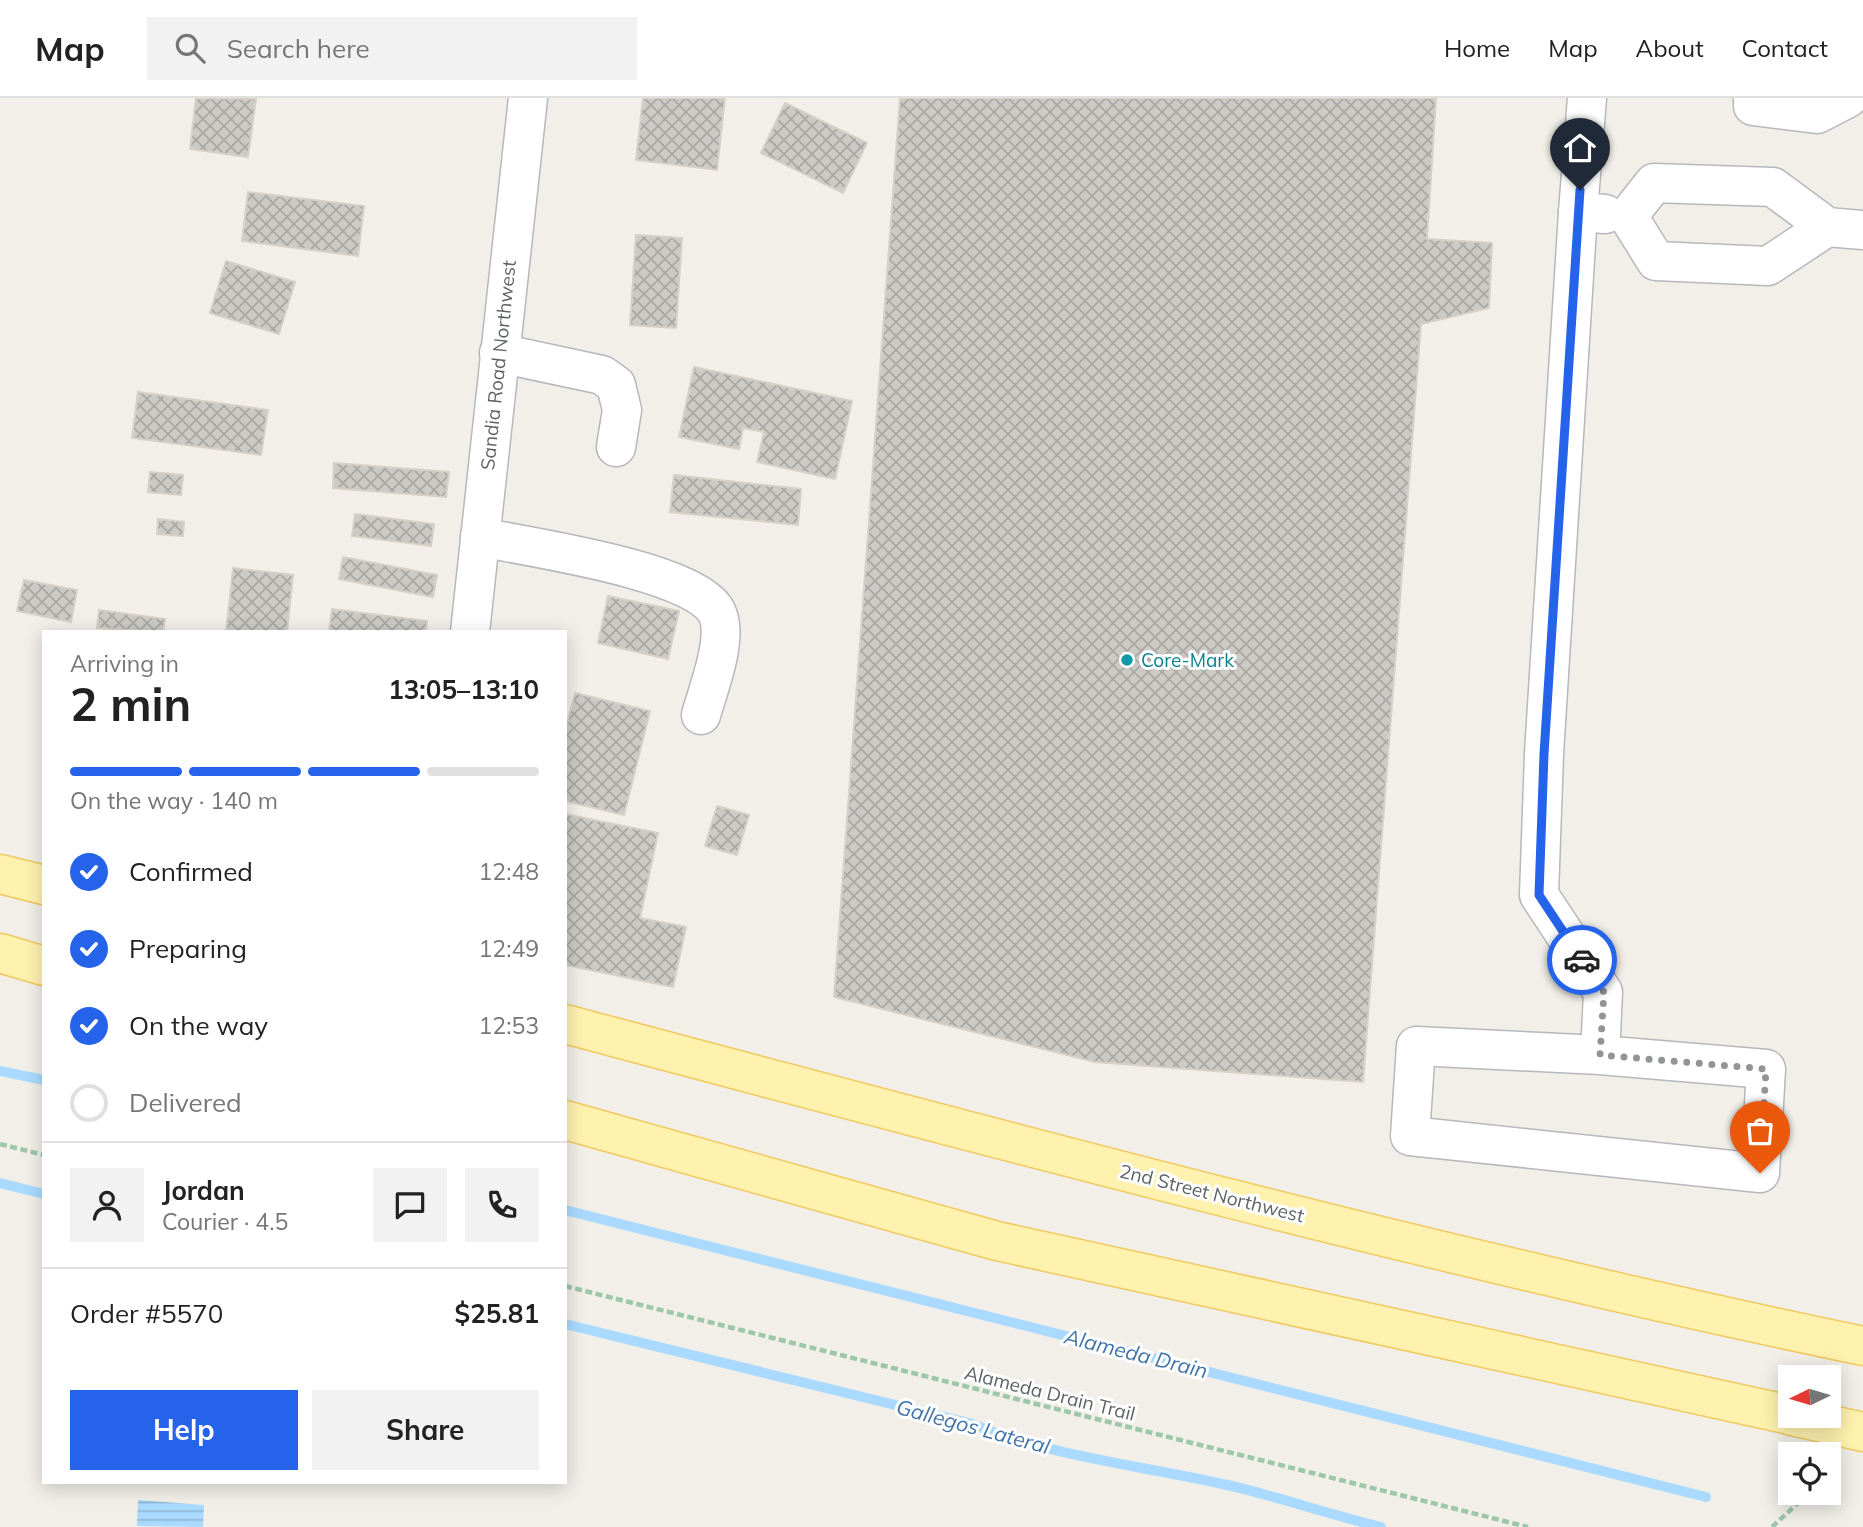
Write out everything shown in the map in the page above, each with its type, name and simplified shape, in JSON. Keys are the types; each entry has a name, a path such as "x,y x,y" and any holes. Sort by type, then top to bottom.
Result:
{"main road":[{"path":"0,874 42,884"},
{"path":"0,953 42,965"},
{"name":"2nd Street Northwest","path":"567,1025 1072,1158 1608,1291 1863,1346"},
{"path":"567,1121 996,1241 1778,1412"},
{"path":"1841,1427 1863,1432"}],"street":[{"name":"Sandia Road Northwest","path":"470,630 528,98"},
{"path":"1587,98 1544,754 1539,895 1604,992 1600,1055"},
{"path":"1753,98 1753,106 1817,114 1848,98"},
{"path":"1628,216 1654,183 1773,187 1845,229"},
{"path":"1578,212 1628,216"},
{"path":"1628,216 1657,261 1768,266 1845,229"},
{"path":"499,353 601,375 616,385 622,410 616,447"},
{"path":"480,537 592,559 682,584 704,597 717,612 719,654 701,715"},
{"path":"1416,1046 1600,1055 1766,1069 1760,1173 1410,1136 1416,1046"}],"path":[{"path":"0,1144 42,1154"},
{"name":"Alameda Drain Trail","path":"567,1287 1528,1527"},
{"path":"1772,1527 1796,1505"}],"water":[{"path":"138,1500 204,1505 203,1527 137,1526"}],"building":[{"path":"196,98 256,99 248,157 190,149"},
{"path":"643,98 725,98 717,170 636,160"},
{"name":"Core-Mark","path":"900,98 1436,98 1427,239 1492,243 1489,308 1421,324 1363,1082 1095,1062 834,997"},
{"path":"785,103 867,143 843,193 761,153"},
{"path":"248,192 364,206 358,256 242,241"},
{"path":"636,235 682,238 676,328 630,325"},
{"path":"226,261 295,282 279,334 210,313"},
{"path":"694,367 852,401 835,479 757,462 764,432 743,428 739,449 679,437"},
{"path":"138,392 268,410 261,455 132,438"},
{"path":"334,463 449,472 446,497 333,488"},
{"path":"150,472 183,475 181,495 148,492"},
{"path":"674,475 801,489 798,525 670,512"},
{"path":"355,514 434,524 431,546 352,536"},
{"path":"158,519 184,522 183,536 157,534"},
{"path":"343,557 437,575 433,597 339,579"},
{"path":"233,568 293,575 287,630 226,630"},
{"path":"24,580 77,590 71,622 17,611"},
{"path":"608,596 679,611 668,659 598,643"},
{"path":"332,609 427,621 426,630 329,630"},
{"path":"99,610 165,619 163,630 97,628"},
{"path":"575,693 650,711 624,815 567,801 567,724"},
{"path":"717,806 749,815 737,855 705,846"},
{"path":"567,814 658,833 640,918 686,927 673,987 567,965"}],"waterway":[{"name":"Alameda Drain","path":"0,1071 42,1080"},
{"name":"Gallegos Lateral","path":"0,1183 42,1194"},
{"name":"Alameda Drain","path":"567,1211 1706,1497"},
{"name":"Gallegos Lateral","path":"567,1324 969,1423 1066,1453 1232,1486 1381,1527"}],"way so far":[{"path":"1582,960 1604,992 1600,1055 1766,1069 1760,1173"}],"place":[{"name":"Core-Mark","path":"1127,660"}],"route":[{"path":"1580,190 1544,754 1539,895 1582,960"}]}
